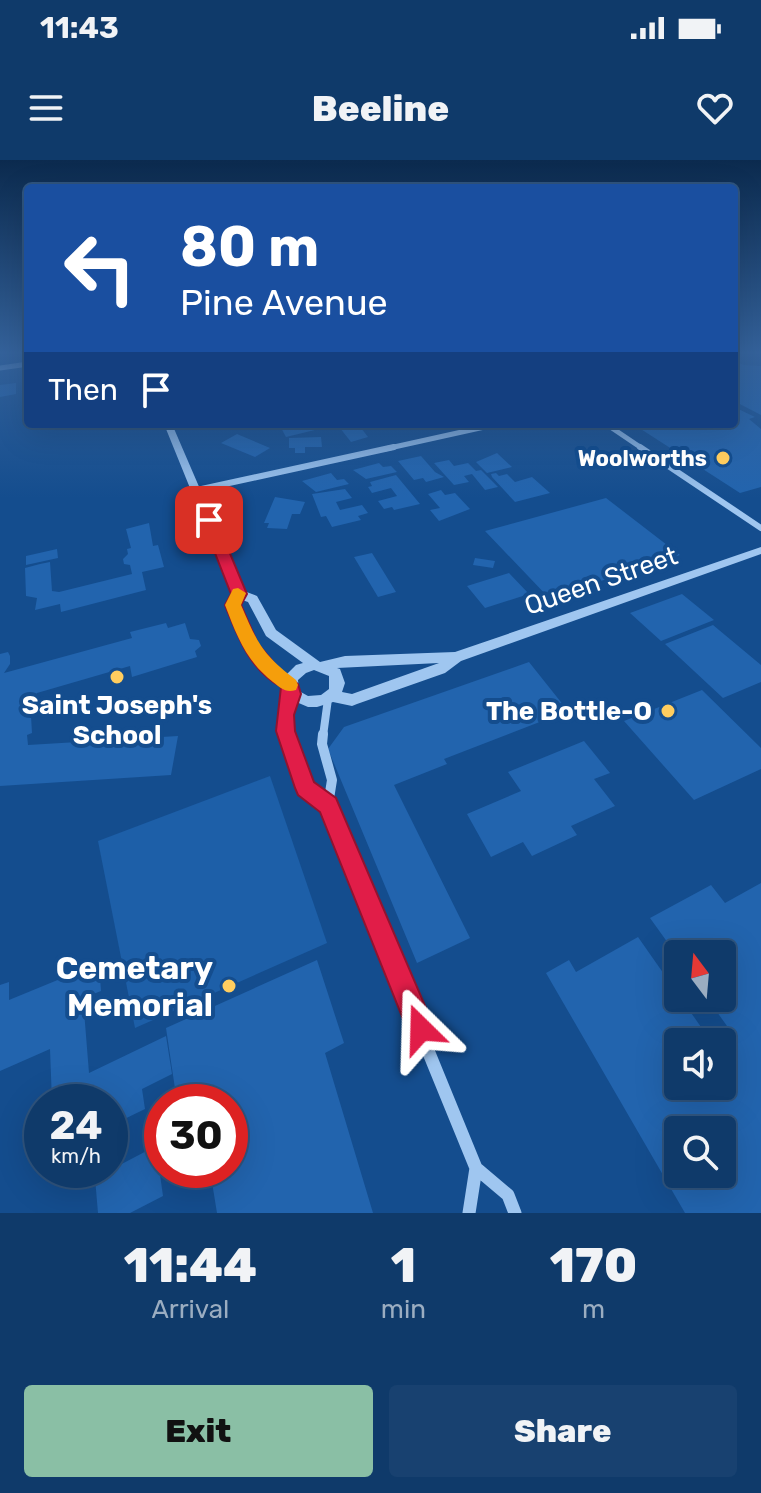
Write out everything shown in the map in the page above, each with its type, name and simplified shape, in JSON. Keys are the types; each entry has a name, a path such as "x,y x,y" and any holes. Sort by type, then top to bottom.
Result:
{"street":[{"path":"170,428 239,594 253,599 271,633 338,679 330,698 322,744 332,780 328,805 476,1168 508,1195 515,1213"},
{"path":"197,490 480,428"},
{"path":"612,428 761,528"},
{"name":"Queen Street","path":"330,698 352,700 440,669 456,657 761,550"},
{"path":"239,594 233,605 251,647 272,674 308,703 330,698"},
{"name":"Queen Street","path":"319,666 372,659 456,657"},
{"path":"319,666 295,673 285,715 288,743 305,788 328,805"},
{"path":"469,1213 476,1168"}],"shaded area":[{"path":"270,776 327,943 135,1028 98,841"}],"building":[{"path":"738,400 761,400 761,415 738,403"},
{"name":"Woolworths","path":"738,409 755,417 749,419 761,429 761,487 740,493 639,428 738,428"},
{"path":"281,428 323,428 286,437"},
{"path":"340,428 361,428 368,437 351,442"},
{"path":"237,434 270,448 255,457 221,443"},
{"path":"321,437 322,447 305,447 305,453 295,453 295,448 289,448 289,438"},
{"path":"497,453 512,467 487,473 476,462"},
{"path":"421,456 444,477 426,482 423,478 414,480 398,461"},
{"path":"449,460 454,466 468,463 476,471 481,470 498,487 485,490 472,474 464,476 469,482 454,485 434,463"},
{"path":"379,463 383,467 391,466 397,472 366,479 353,470"},
{"path":"331,473 337,480 344,479 349,484 316,492 302,481"},
{"path":"491,474 499,476 507,474 515,482 532,477 550,493 515,502 492,477"},
{"path":"396,475 420,504 384,509 378,501 397,496 391,488 372,493 368,487 372,486 370,482"},
{"path":"345,489 352,498 336,502 340,510 362,505 368,513 358,516 361,520 332,527 326,516 321,517 312,494"},
{"path":"441,490 445,495 455,493 470,509 439,521 430,510 440,508 428,494"},
{"path":"275,497 305,502 300,514 292,514 287,529 267,528 269,523 264,523"},
{"path":"606,498 680,555 549,598 485,531"},
{"path":"149,523 153,546 158,545 164,567 142,572 146,590 61,612 60,604 35,610 37,598 26,596 25,568 50,562 52,591 59,592 132,574 130,565 124,564 123,559 128,554 127,549 131,548 126,529"},
{"path":"57,549 58,558 26,565 26,556"},
{"path":"372,553 396,592 378,597 354,557"},
{"path":"475,558 495,561 493,568 473,565"},
{"path":"509,573 529,594 485,608 467,586"},
{"path":"682,594 714,620 661,641 630,613"},
{"path":"166,623 168,628 185,623 190,639 199,640 201,646 195,651 197,657 132,677 130,666 37,693 32,706 26,708 27,717 31,716 32,733 27,735 28,745 178,736 171,775 0,786 0,654 8,652 10,656 10,664 4,673 132,638 130,632"},
{"path":"713,625 761,665 761,682 723,698 665,644"},
{"path":"529,662 568,711 444,759 447,764 394,785 470,938 417,963 328,749 344,727"},
{"path":"702,690 761,748 761,769 694,800 624,721"},
{"path":"584,741 610,773 594,779 615,806 571,826 577,835 532,856 523,842 491,857 467,814 521,791 508,772"},
{"path":"761,883 761,1213 685,1213 671,1188 736,1188 736,1116 664,1116 664,1177 546,973 569,960 576,972 638,937 664,974 664,1012 690,1012 702,1028 664,1028 664,1100 736,1100 736,1028 724,1028 727,1026 717,1012 736,1012 736,940 666,940 650,918 711,885 725,903"},
{"path":"317,960 344,1043 325,1053 373,1213 217,1213 213,1188 248,1188 248,1084 174,1084 166,1028"},
{"path":"99,963 101,991 83,998 89,1073 166,1036 172,1074 152,1084 144,1084 144,1109 128,1117 128,1084 51,1084 50,1049 0,1071 0,985 9,982 9,1000"},
{"path":"144,1152 144,1188 162,1188 163,1196 130,1213 98,1213 96,1188 128,1188 128,1161"}],"slow traffic":[{"path":"238,593 233,605 251,647 272,674 289,685"}],"place":[{"name":"Woolworths","path":"723,458"},
{"name":"Saint Joseph's School","path":"117,677"},
{"name":"The Bottle-O","path":"668,711"},
{"name":"Cemetary Memorial","path":"229,986"}],"route":[{"path":"209,520 239,594 233,605 242,630 260,662 289,684 292,694 285,715 285,731 305,788 328,805 421,1029"}]}
